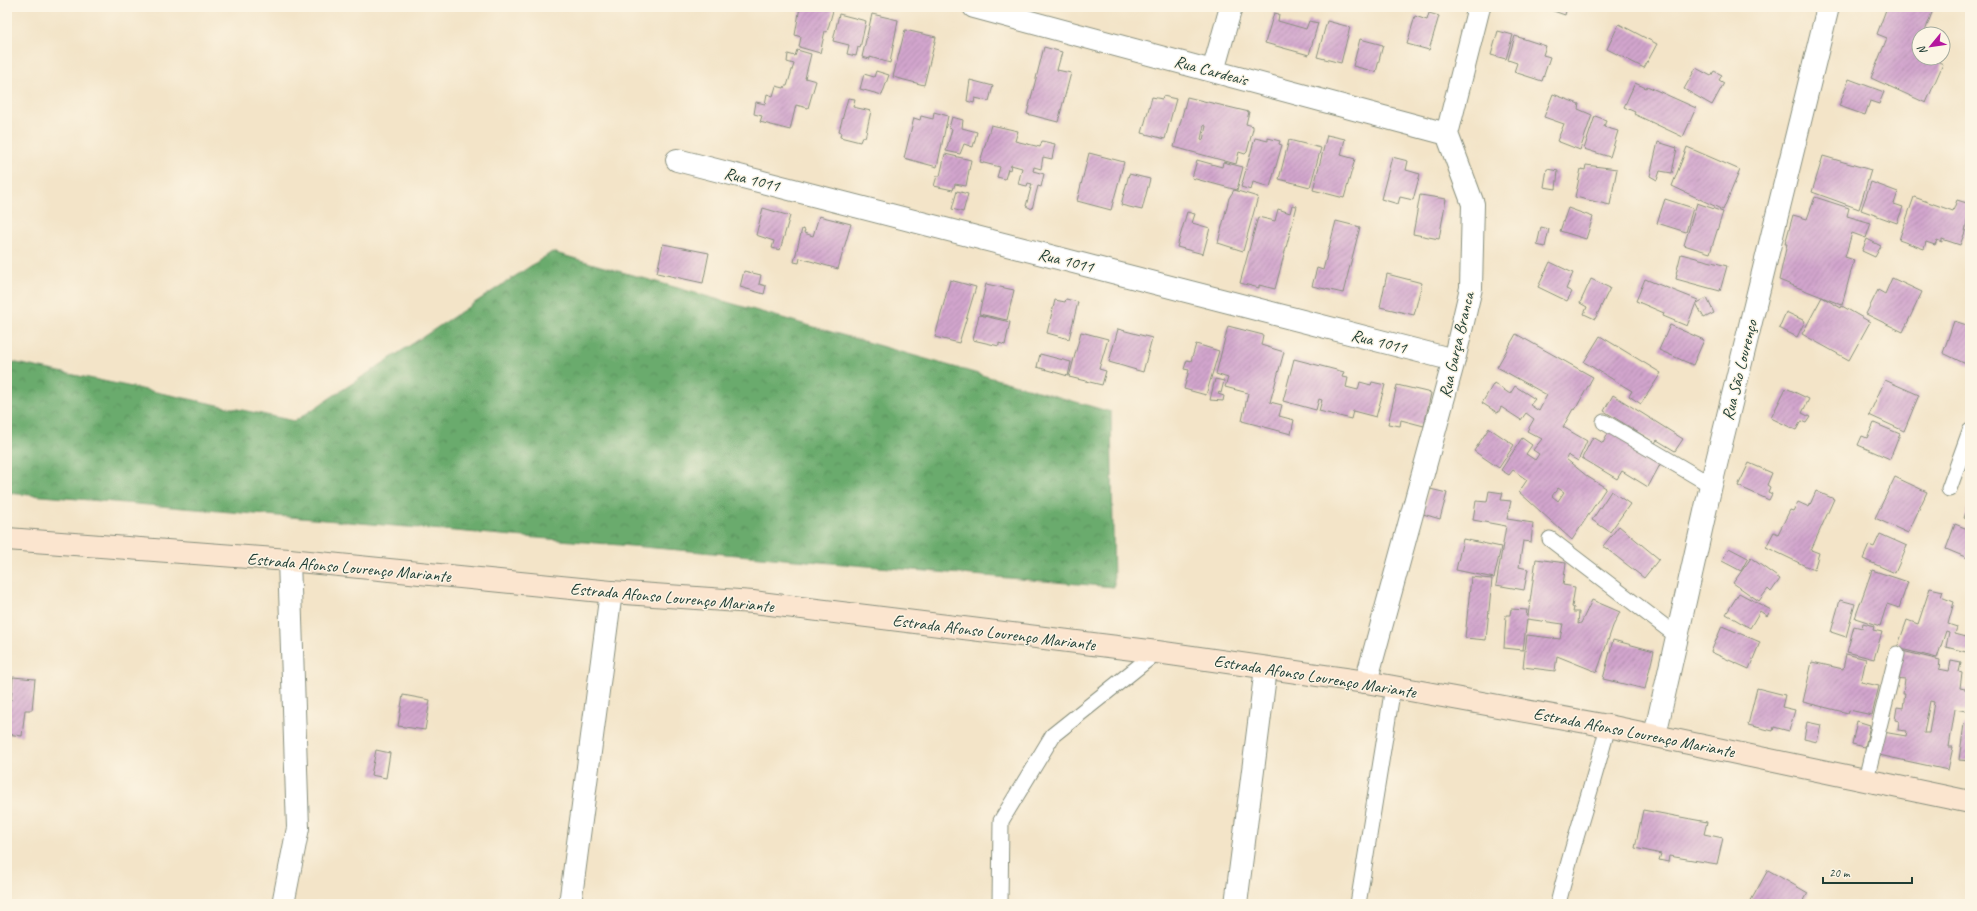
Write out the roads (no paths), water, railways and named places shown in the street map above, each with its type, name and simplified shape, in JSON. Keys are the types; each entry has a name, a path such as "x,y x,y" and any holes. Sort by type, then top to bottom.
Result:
{"main road":[{"name":"Estrada Afonso Lourenço Mariante","path":"7,539 289,560 611,592 754,602 1157,652 1366,682 1608,726 1970,802"}],"street":[{"name":"Rua Cardeais","path":"974,7 1006,11 1213,71 1447,134"},
{"path":"1213,71 1231,7"},
{"path":"1447,134 1479,7"},
{"name":"Rua São Lourenço","path":"1655,735 1711,485 1828,7"},
{"name":"Rua Garça Branca","path":"1366,682 1454,360 1471,288 1473,204 1447,134"},
{"name":"Rua 1011","path":"676,160 1454,360"},
{"path":"283,904 298,828 289,560"},
{"path":"570,904 611,592"},
{"path":"1236,904 1266,668"}],"lane":[{"path":"1604,422 1711,485"},
{"path":"1949,489 1970,431"},
{"path":"1550,539 1677,636"},
{"path":"1000,904 1002,821 1053,735 1157,652"},
{"path":"1866,779 1897,654"},
{"path":"1358,904 1393,687"},
{"path":"1558,904 1567,863 1597,772 1608,726"}]}
